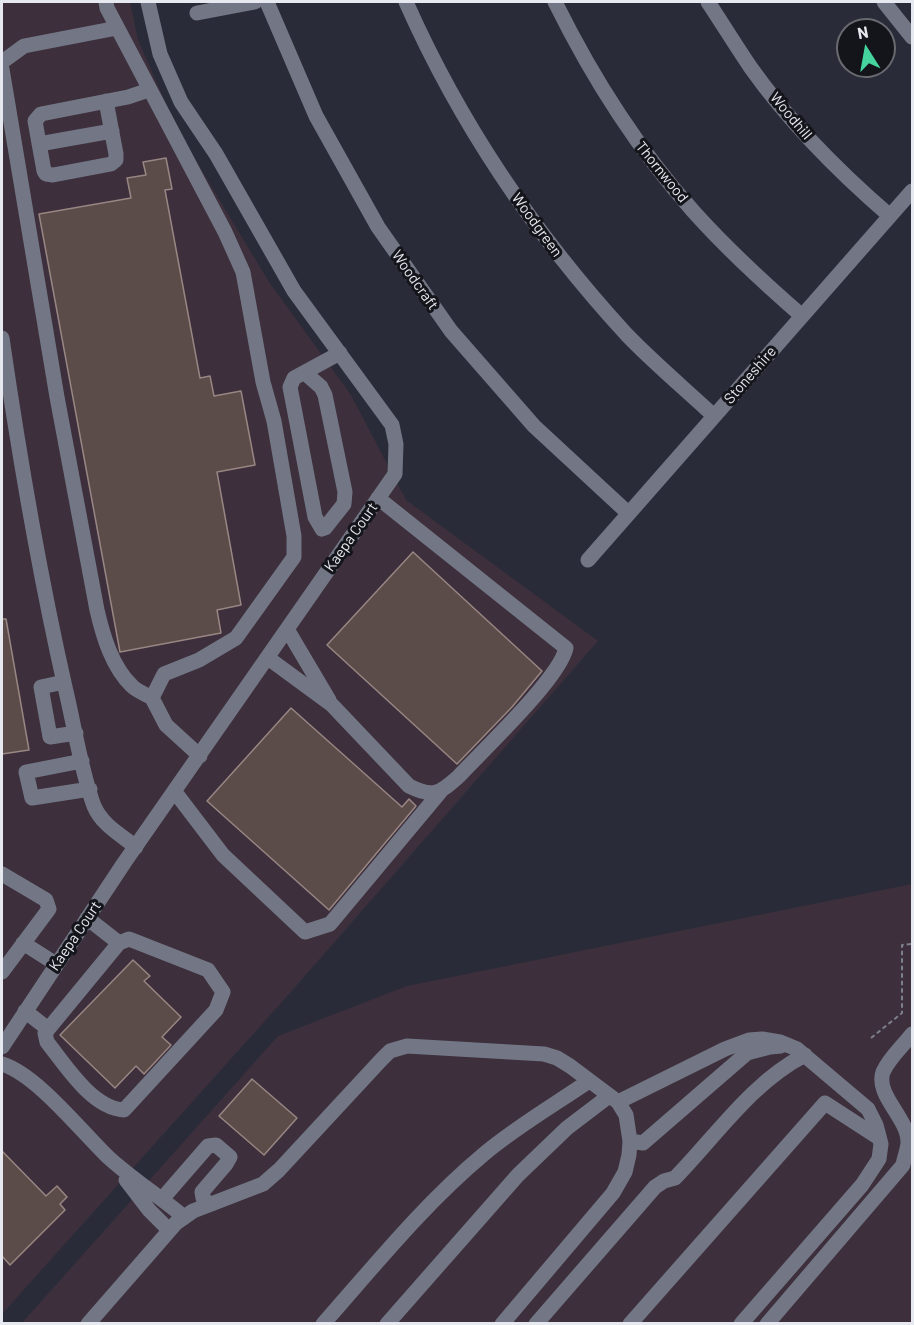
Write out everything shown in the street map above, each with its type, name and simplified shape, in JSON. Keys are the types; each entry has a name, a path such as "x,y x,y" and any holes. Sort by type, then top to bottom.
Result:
{"street":[{"path":"106,2 149,90 225,232 243,272 263,382 276,432 294,536 294,557 236,638 198,660 164,674 152,698"},
{"name":"Kaepa Court","path":"2,1047 87,918 395,474 396,444 392,425 294,291 216,154 181,102 160,54 148,2"},
{"path":"197,13 255,2"},
{"name":"Woodcraft","path":"267,2 316,116 361,197 378,227 451,331 534,426 628,513"},
{"name":"Woodgreen","path":"406,2 428,50 484,152 552,248 628,336 714,416"},
{"name":"Thornwood","path":"555,2 580,52 632,135 693,211 761,280 802,316"},
{"name":"Woodhill","path":"708,2 752,68 805,134 890,216"},
{"path":"884,2 912,38"},
{"path":"2,62 24,46 117,28"},
{"path":"2,69 55,387 103,635 116,664 132,686 152,698 166,725 200,756"},
{"path":"106,101 116,160 111,164 53,175 46,174 35,121 41,114 149,90"},
{"path":"39,144 112,131"},
{"name":"Stoneshire","path":"588,560 912,191"},
{"path":"2,338 13,415 45,592 82,761 95,808 107,825 136,847"},
{"path":"305,373 321,387 325,395 345,492 344,504 322,529 315,517 291,395 292,382 305,373 340,353"},
{"path":"175,792 223,855 305,932 330,924 441,791 458,777 547,682 565,656 566,648 378,498"},
{"path":"288,629 332,705"},
{"path":"267,658 332,705 409,786 423,794 441,791"},
{"path":"64,682 41,687 50,737 76,733"},
{"path":"82,761 26,772 32,798 90,789"},
{"path":"2,874 46,900 49,909 2,972"},
{"path":"87,918 118,943"},
{"path":"129,939 208,970 223,992 216,1010 124,1110 112,1109 95,1099 46,1042 45,1033 118,943 129,939"},
{"path":"23,943 56,964"},
{"path":"25,1011 48,1029"},
{"path":"767,1323 903,1165 908,1143 900,1118 884,1092 882,1076 890,1060 912,1034"},
{"path":"387,1323 518,1175 567,1128 614,1099 725,1049 749,1040 762,1039 790,1046 805,1055 867,1109 876,1125 881,1144 879,1159 862,1185 741,1323"},
{"path":"88,1323 169,1230 184,1217 209,1204 262,1184 279,1170 390,1051 407,1046 544,1054 557,1058 614,1099 626,1115 630,1141 625,1172 598,1213 502,1323"},
{"path":"630,1141 643,1143 747,1053 770,1047 790,1046"},
{"path":"536,1323 655,1187 675,1178 754,1093 782,1069 805,1055"},
{"path":"2,1064 30,1078 140,1185 162,1198 184,1217"},
{"path":"323,1323 406,1228 454,1181 485,1153 589,1081"},
{"path":"630,1323 825,1103 879,1138"},
{"path":"162,1198 208,1146 216,1145 230,1157 202,1192 203,1198 209,1204"},
{"path":"108,1156 149,1210 169,1230"}],"path":[{"path":"871,1038 902,1013 902,945 912,944"}],"shaded area":[{"path":"2,2 130,2 138,40 178,131 269,282 351,395 406,500 598,641 290,993 2,1314"},
{"path":"912,884 912,1323 21,1324 278,1036 407,986"}],"building":[{"path":"166,158 172,189 165,190 200,378 210,376 214,396 241,391 255,465 217,472 241,605 217,610 221,633 120,652 39,214 131,198 127,178 146,175 143,162"},
{"path":"413,552 542,671 512,707 457,764 327,645"},
{"path":"2,619 6,619 29,750 2,754"},
{"path":"291,708 402,807 409,799 416,806 329,910 207,801"},
{"path":"133,960 150,976 144,981 181,1017 162,1037 171,1045 144,1074 136,1066 115,1088 60,1035"},
{"path":"252,1079 297,1118 264,1155 219,1116"},
{"path":"2,1151 46,1196 57,1186 67,1197 60,1204 65,1210 10,1265 2,1256"}]}
